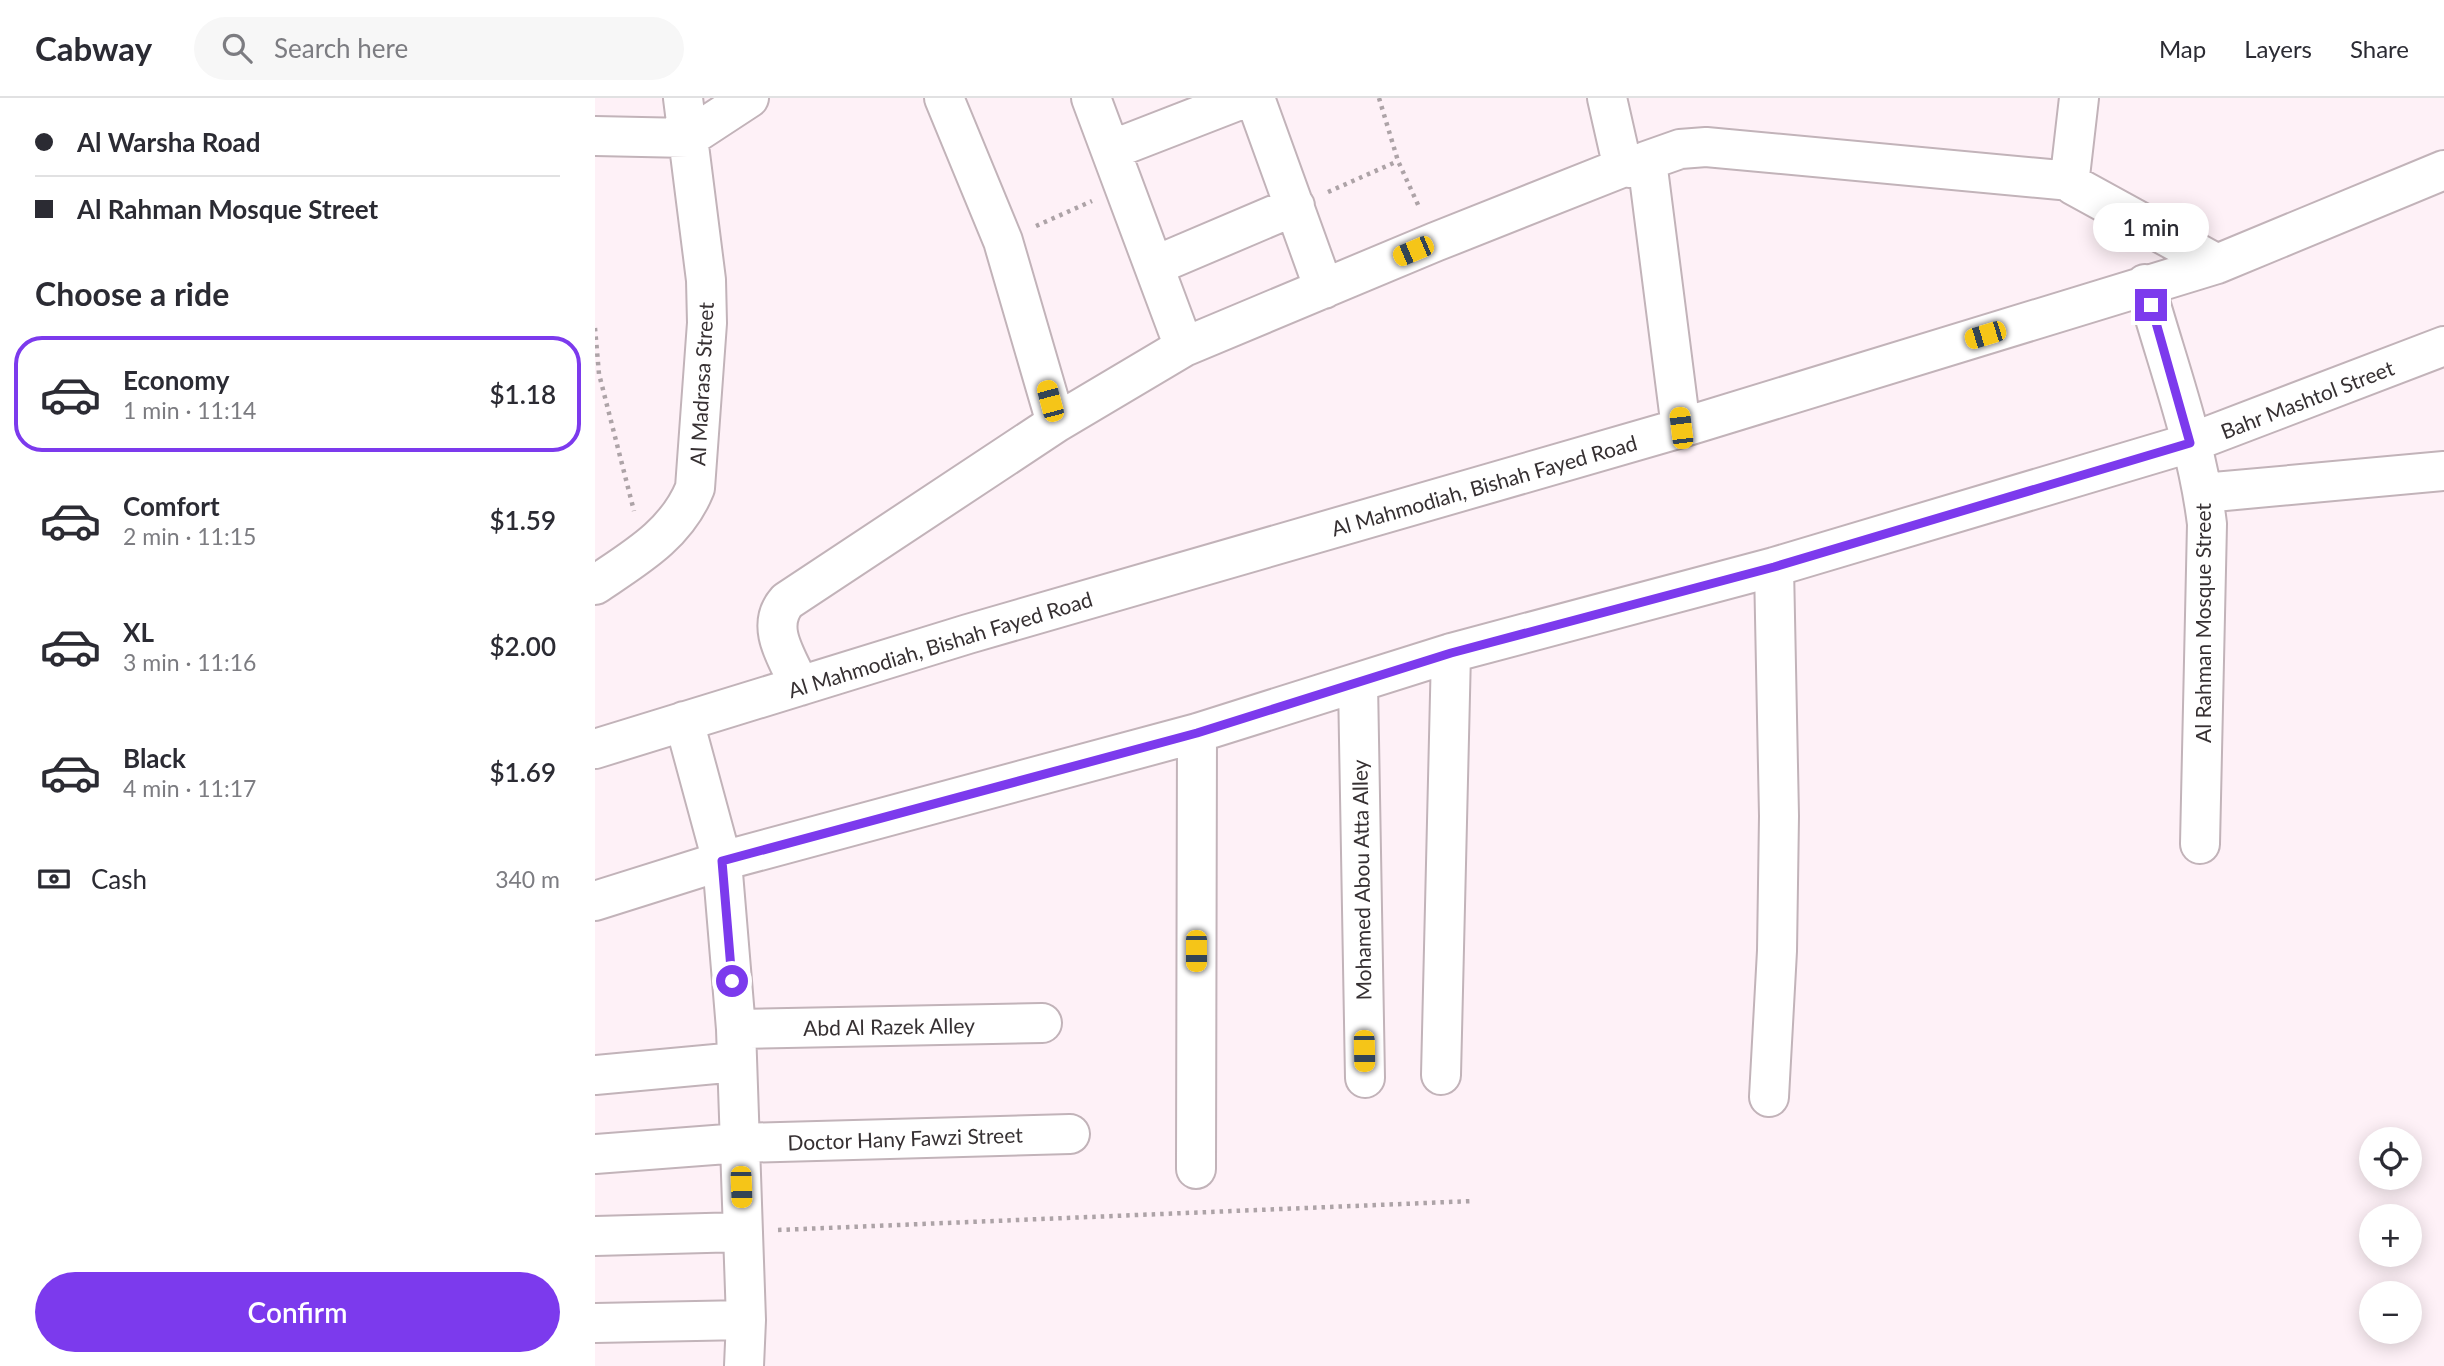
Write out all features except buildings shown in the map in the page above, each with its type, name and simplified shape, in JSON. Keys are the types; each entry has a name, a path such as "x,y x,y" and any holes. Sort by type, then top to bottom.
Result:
{"street":[{"name":"Al Madrasa Street","path":"595,585 645,552 686,509 695,488 707,290 683,98"},
{"path":"595,135 688,138 749,98"},
{"path":"944,98 1003,241 1056,424"},
{"path":"1091,98 1184,347"},
{"path":"1111,150 1245,98"},
{"path":"1255,98 1324,289"},
{"path":"1607,98 1635,164 1681,428"},
{"path":"2071,181 2079,98"},
{"path":"800,686 777,637 776,617 787,600 1056,424 1184,347 1435,242 1635,164 1681,149 1706,147 2071,181 2078,189 2217,264"},
{"name":"Al Mahmodiah, Bishah Fayed Road","path":"595,749 687,734 800,686 981,630 1681,428 2217,264 2444,170"},
{"path":"1154,267 1295,206"},
{"name":"Al Rahman Mosque Street","path":"2145,284 2181,405 2203,493 2207,524 2200,844"},
{"name":"Bahr Mashtol Street","path":"595,901 719,844 1197,733 1451,653 1774,567 2190,443 2444,346"},
{"path":"2203,493 2444,471"},
{"path":"1769,1097 1777,951 1779,816 1774,567"},
{"path":"1441,1075 1451,653"},
{"name":"Mohamed Abou Atta Alley","path":"1358,683 1365,1078"},
{"path":"1196,1169 1197,733"},
{"path":"687,734 719,844 737,1046 746,1320 744,1366"},
{"name":"Abd Al Razek Alley","path":"595,1074 737,1046 1042,1023"},
{"name":"Doctor Hany Fawzi Street","path":"595,1154 740,1143 1070,1134"},
{"path":"595,1236 743,1232"},
{"path":"595,1323 746,1320"}],"path":[{"path":"1379,98 1398,161 1435,242"},
{"path":"1295,206 1398,161"},
{"path":"1003,241 1125,186"},
{"path":"595,328 597,375 645,552"},
{"path":"743,1232 1473,1201"}],"route":[{"path":"732,981 722,861 1197,733 1451,653 1774,567 2190,443 2151,305"}]}
